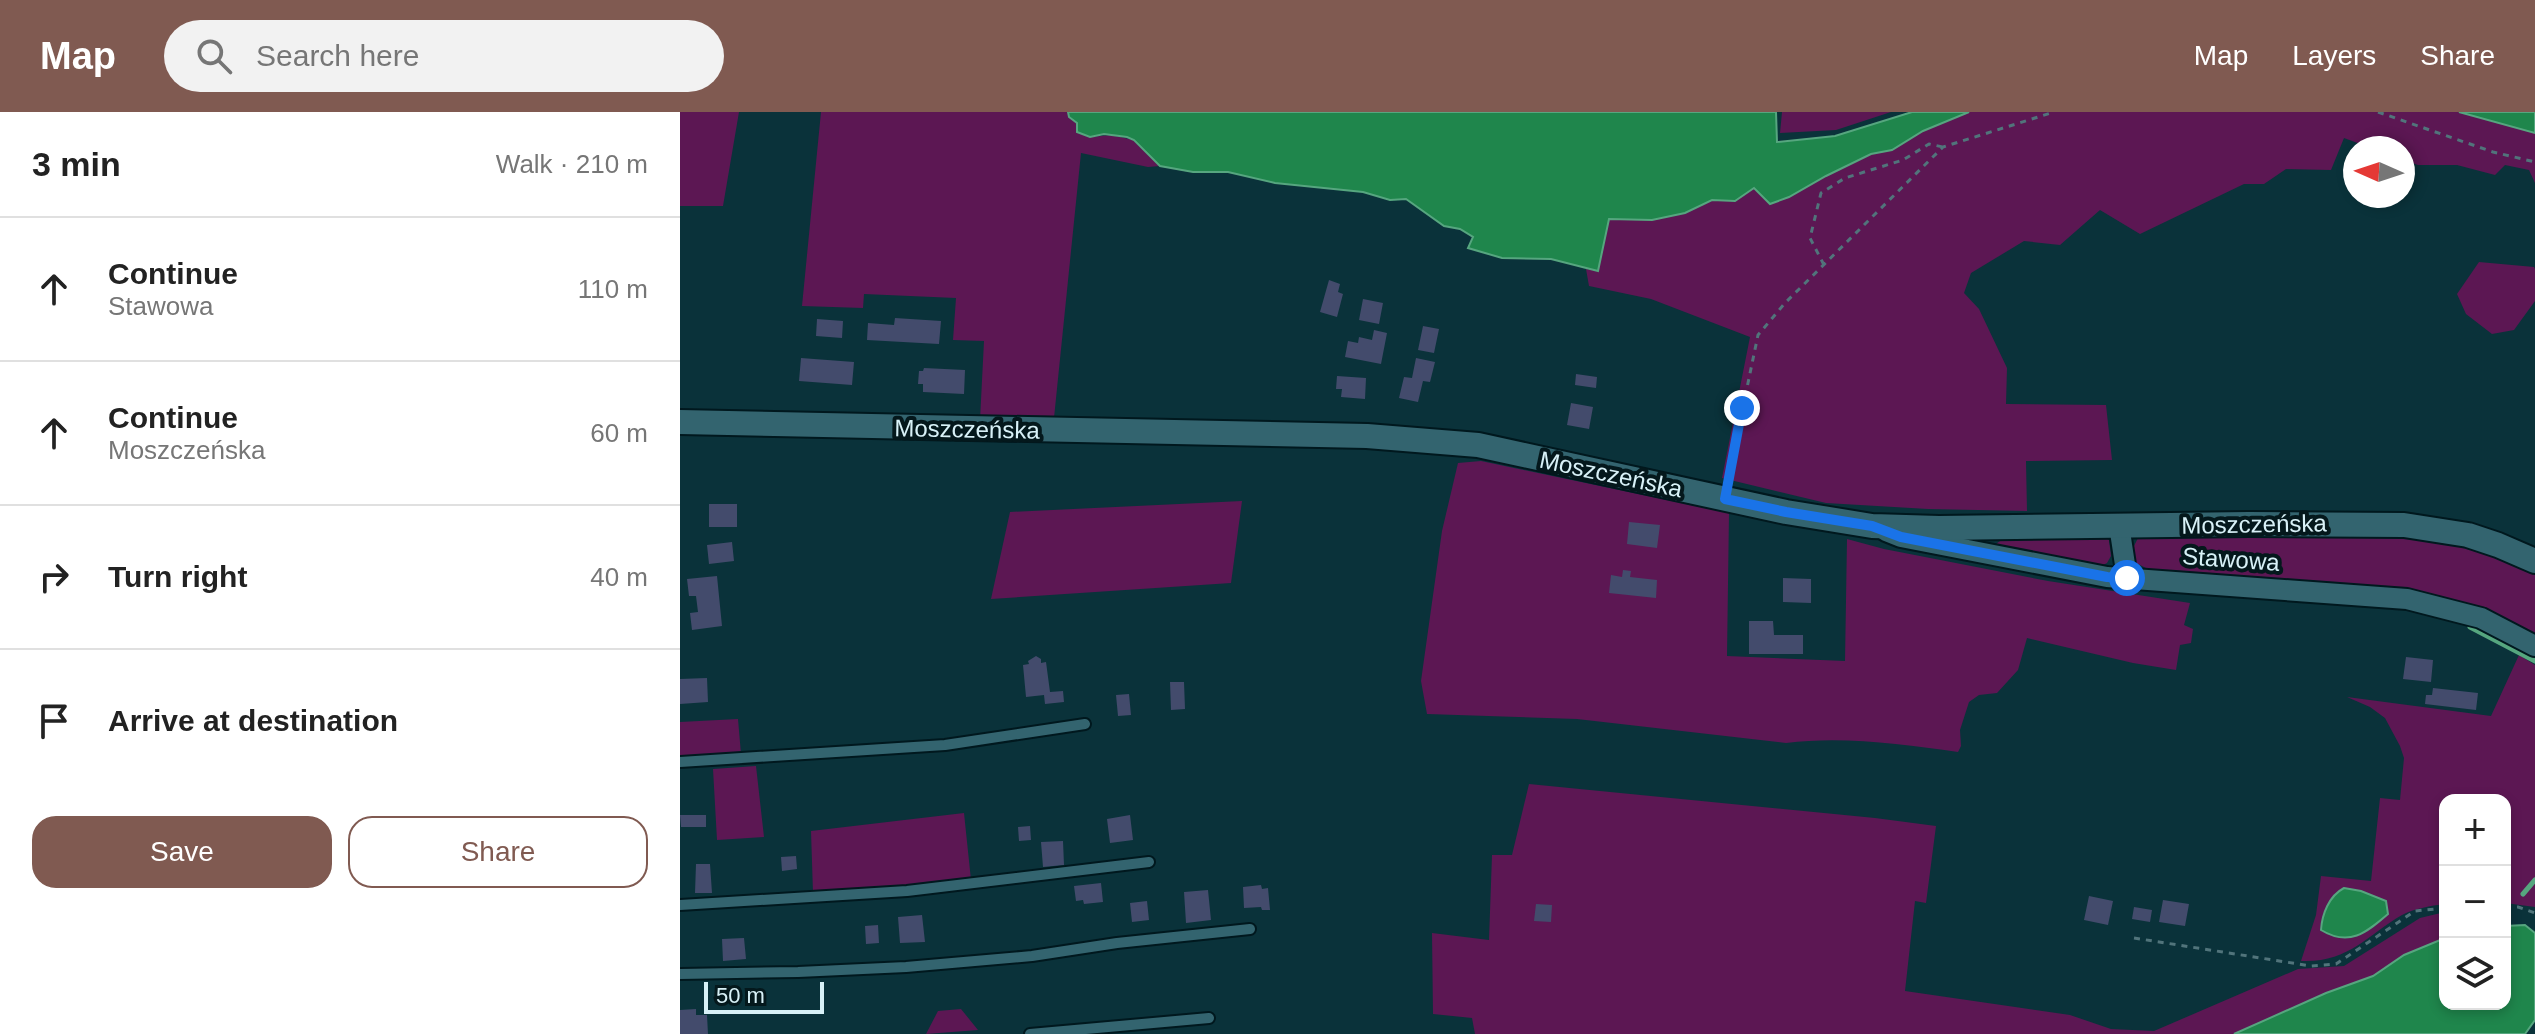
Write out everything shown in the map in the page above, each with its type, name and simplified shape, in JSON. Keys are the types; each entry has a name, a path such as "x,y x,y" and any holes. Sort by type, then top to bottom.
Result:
{"street":[{"name":"Moszczeńska","path":"680,422 1367,436 1478,445 1786,512 1872,526 2404,525 2468,535 2535,561"},
{"path":"2119,525 2127,578"},
{"name":"Stawowa","path":"1872,526 1901,537 2107,577 2407,599 2481,618 2535,646"}],"lane":[{"path":"680,762 945,745 1085,724"},
{"path":"680,905 907,891 1149,862"},
{"path":"680,974 906,967 1032,956 1117,943 1250,929"},
{"path":"1030,1034 1209,1018"}],"path":[{"path":"1725,499 1758,335 1785,303 1943,147 2054,112"},
{"path":"2378,112 2493,152 2535,162"},
{"path":"1824,265 1810,238 1821,193 1845,178 1903,160 1929,144 1943,147"},
{"path":"2511,907 2535,913"},
{"path":"2134,938 2311,966 2336,964 2415,911 2439,909"}],"shaded area":[{"path":"680,112 739,112 723,206 680,206"},
{"path":"821,112 1068,112 1090,137 1112,135 1133,140 1160,166 1148,167 1081,153 1054,418 980,420 984,341 953,340 956,298 864,294 863,308 802,306"},
{"path":"1068,112 1776,112 1777,142 1835,136 1912,112 1969,112 1923,131 1892,150 1871,154 1770,204 1754,188 1735,201 1712,200 1685,213 1652,220 1609,219 1598,271 1551,259 1502,258 1468,248 1473,237 1460,229 1444,226 1406,199 1390,200 1363,192 1275,183 1228,172 1193,172 1160,166 1127,137 1104,134 1090,137 1077,132 1077,123"},
{"path":"1782,112 1891,112 1836,130 1780,133"},
{"path":"1969,112 2459,112 2535,133 2535,183 2529,170 2505,165 2495,175 2457,165 2415,164 2415,136 2343,136 2331,170 2286,169 2264,184 2244,184 2140,234 2100,210 2060,245 2024,241 1971,273 1964,293 1979,309 2007,368 2006,404 2106,405 2112,460 2026,461 2027,511 1826,503 1722,478 1750,337 1651,299 1589,286 1586,269 1598,271 1609,219 1652,220 1685,213 1712,200 1735,200 1754,188 1770,203 1789,197 1871,154 1892,150 1923,131"},
{"path":"2459,112 2535,112 2535,133"},
{"path":"2479,262 2534,267 2535,301 2514,330 2492,334 2466,314 2457,294"},
{"path":"1481,461 1729,513 1727,656 1845,661 1847,539 2048,581 2190,603 2184,625 2193,629 2191,643 2180,645 2176,670 2027,638 2018,670 1997,693 1979,695 1969,702 1960,730 1961,746 1958,752 1850,741 1786,743 1577,719 1427,714 1421,681 1442,531 1458,463"},
{"path":"1242,501 1231,583 991,599 1010,512"},
{"path":"2367,533 2442,542 2535,572 2535,637 2469,606 2154,572 2134,562 2133,548 2138,538 2152,536"},
{"path":"2101,535 2109,540 2111,556 2107,563 2099,567 1998,547 1996,544 2004,538"},
{"path":"2519,655 2535,665 2535,907 2511,904 2511,794 2439,794 2439,905 2402,915 2356,947 2332,958 2301,961 2316,915 2321,876 2371,881 2380,798 2400,800 2404,758 2400,746 2385,718 2347,697 2491,716"},
{"path":"738,719 741,754 680,757 680,722"},
{"path":"756,766 764,837 717,840 713,769"},
{"path":"1529,784 1936,826 1926,903 1915,901 1905,991 2070,1015 2111,1029 2154,1031 2298,969 2344,966 2420,918 2439,913 2439,940 2404,955 2373,976 2326,993 2234,1034 1475,1034 1472,1018 1433,1014 1432,933 1489,940 1492,855 1512,855"},
{"path":"964,813 971,880 813,893 811,831"},
{"path":"2344,888 2386,901 2388,914 2357,936 2340,937 2321,930 2327,906"},
{"path":"2525,925 2535,933 2535,1020 2525,1034 2234,1034 2326,993 2373,976 2404,955 2439,940 2439,1010 2511,1010 2511,926"},
{"path":"961,1009 978,1030 926,1034 938,1011"}],"building":[{"path":"1329,280 1340,284 1338,292 1343,294 1337,317 1320,312"},
{"path":"1363,299 1383,303 1379,324 1359,320"},
{"path":"895,318 941,321 939,344 867,340 868,323 894,325"},
{"path":"817,319 843,321 842,338 816,336"},
{"path":"1423,326 1439,329 1434,353 1418,350"},
{"path":"1374,330 1387,333 1381,364 1345,357 1348,341 1358,343 1359,337 1372,340"},
{"path":"801,358 854,362 852,385 799,381"},
{"path":"1416,358 1435,362 1430,382 1423,381 1418,402 1399,398 1404,377 1412,378"},
{"path":"924,368 965,370 964,394 923,392 923,384 918,384 919,371"},
{"path":"1576,374 1597,377 1596,388 1575,385"},
{"path":"1337,376 1366,378 1365,399 1341,397 1342,389 1336,389"},
{"path":"1571,403 1593,407 1589,429 1567,425"},
{"path":"709,504 737,504 737,527 709,527"},
{"path":"1629,522 1660,525 1657,548 1627,544"},
{"path":"732,542 734,561 709,564 707,545"},
{"path":"1623,570 1631,571 1630,577 1657,580 1656,598 1609,593 1611,575 1622,577"},
{"path":"717,576 722,626 692,630 690,613 698,612 696,596 689,596 687,579"},
{"path":"1783,578 1811,579 1811,603 1783,602"},
{"path":"1749,621 1773,621 1774,635 1803,635 1803,654 1749,654"},
{"path":"1036,656 1041,663 1046,662 1050,692 1063,691 1064,702 1045,704 1044,695 1026,697 1023,665 1029,664 1028,661"},
{"path":"2406,657 2433,660 2431,682 2403,679"},
{"path":"707,678 708,702 680,704 680,679"},
{"path":"1170,682 1184,682 1185,709 1171,710"},
{"path":"2433,688 2478,693 2476,710 2425,704 2426,695 2432,695"},
{"path":"1129,694 1131,715 1118,716 1116,695"},
{"path":"680,815 706,815 706,827 681,827"},
{"path":"1130,815 1133,840 1110,843 1107,819"},
{"path":"1030,826 1031,840 1019,841 1018,827"},
{"path":"1063,841 1064,865 1043,867 1041,842"},
{"path":"796,856 797,869 782,871 781,857"},
{"path":"696,864 710,864 712,893 695,893"},
{"path":"1101,883 1103,902 1084,904 1083,900 1076,901 1074,886"},
{"path":"1261,885 1262,889 1268,888 1270,910 1244,908 1243,887"},
{"path":"1208,890 1211,920 1186,923 1184,892"},
{"path":"2089,896 2113,901 2108,925 2084,920"},
{"path":"2163,900 2189,904 2185,926 2159,922"},
{"path":"1147,901 1149,920 1132,922 1130,903"},
{"path":"1536,904 1552,905 1551,922 1534,921"},
{"path":"2134,907 2152,910 2150,922 2132,919"},
{"path":"922,915 925,942 900,943 898,917"},
{"path":"878,925 879,943 866,944 865,926"},
{"path":"744,938 746,959 723,961 722,939"},
{"path":"696,1009 696,1015 707,1015 708,1034 680,1034 680,1010"}],"waterway":[{"path":"2470,627 2535,661"},
{"path":"2523,894 2535,880"}],"route":[{"path":"1742,408 1725,499 1872,526 1901,537 2107,577 2127,578"}]}
